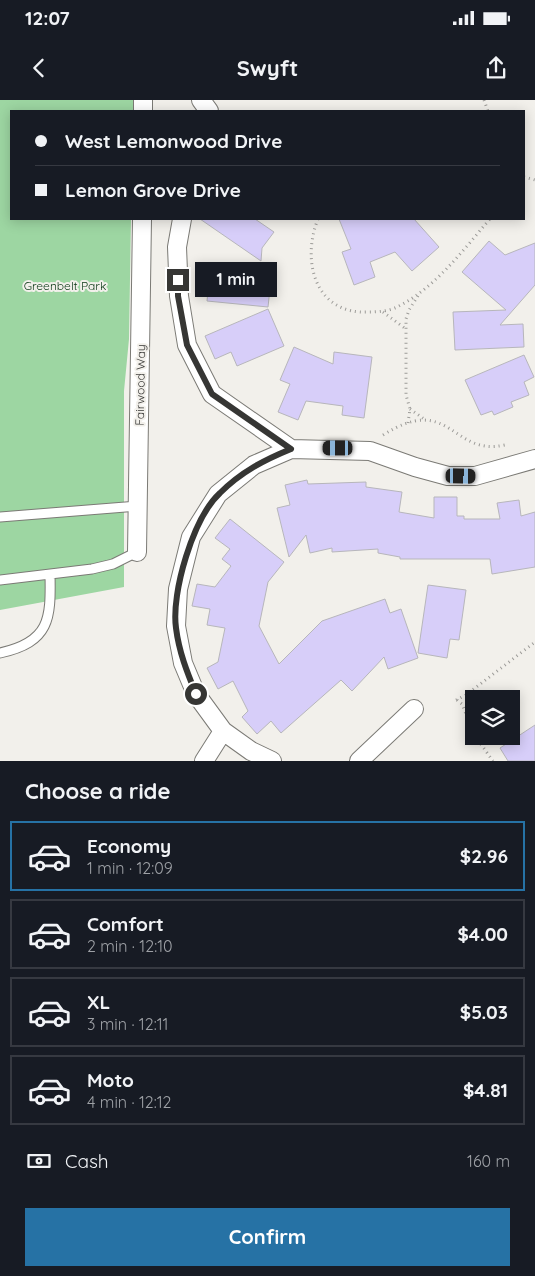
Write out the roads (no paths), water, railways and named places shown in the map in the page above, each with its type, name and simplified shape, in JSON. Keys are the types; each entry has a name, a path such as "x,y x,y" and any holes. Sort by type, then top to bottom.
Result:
{"street":[{"name":"Fairwood Way","path":"138,552 142,220"},
{"path":"182,220 177,247 178,296 187,345 212,394 291,449"},
{"path":"272,761 251,751 222,731 196,694 183,663 176,626 178,589 191,537 218,494 254,465 291,449 370,451 415,467 448,476 475,476 535,459"},
{"path":"358,761 414,709"},
{"path":"204,761 222,731"}],"lane":[{"path":"0,517 138,506"},
{"path":"0,580 113,564 138,552"},
{"path":"0,653 19,649 33,640 47,624 51,608 50,574"}],"park label":[{"name":"Greenbelt Park","path":"65,285"}]}
